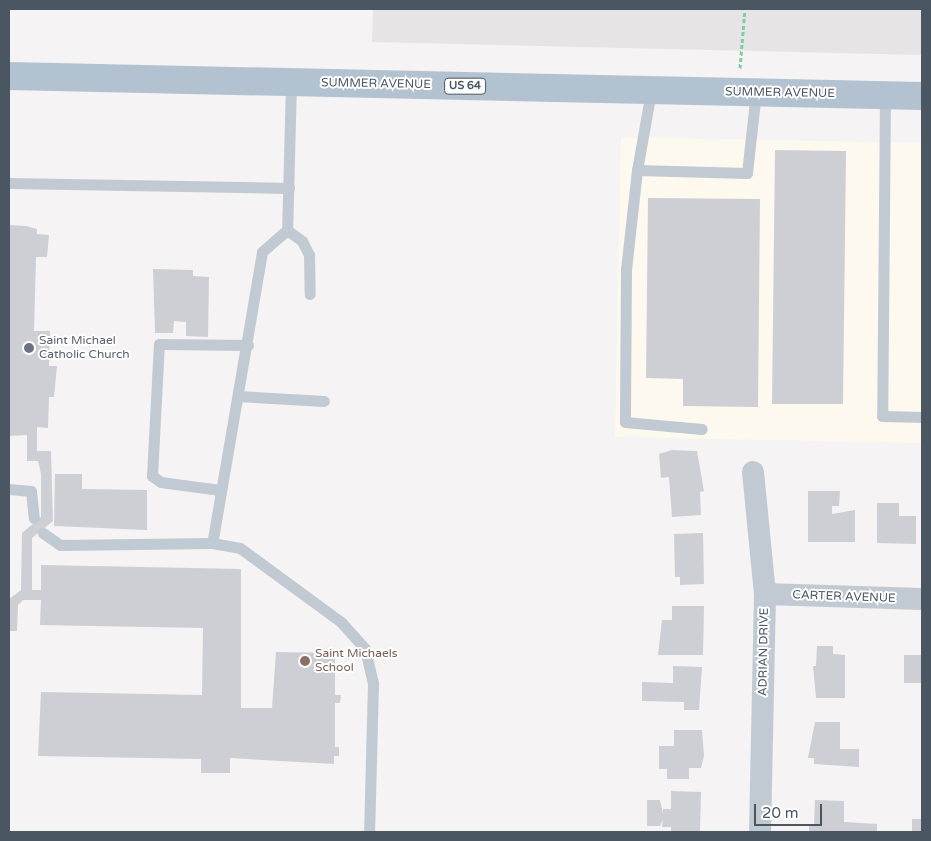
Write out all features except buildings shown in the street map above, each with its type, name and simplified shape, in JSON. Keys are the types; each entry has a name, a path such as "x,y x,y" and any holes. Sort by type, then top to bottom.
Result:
{"main road":[{"name":"SUMMER AVENUE","path":"9,76 922,96"}],"street":[{"name":"ADRIAN DRIVE","path":"753,472 765,594 760,832"},
{"name":"CARTER AVENUE","path":"765,594 922,599"}],"lane":[{"path":"212,543 220,490 248,345 262,252 287,230 290,82"},
{"path":"651,91 637,170 626,269 625,422 702,429"},
{"path":"637,170 747,173 748,92"},
{"path":"885,96 882,416 922,417"},
{"path":"9,183 289,188"},
{"path":"287,230 302,241 309,255 310,294"},
{"path":"220,490 161,482 152,476 159,344 248,345"},
{"path":"238,396 324,401"},
{"path":"9,489 31,491 34,518"},
{"path":"43,533 60,545 212,543 240,548 340,622 365,649 373,683 369,832"}],"path":[{"path":"745,9 740,40 748,92"}],"shaded area":[{"path":"373,9 922,9 922,55 372,42"},
{"path":"621,137 922,143 922,443 615,437"}],"place":[{"name":"Saint Michael Catholic Church","path":"29,348"},
{"name":"Saint Michaels School","path":"305,661"}]}
